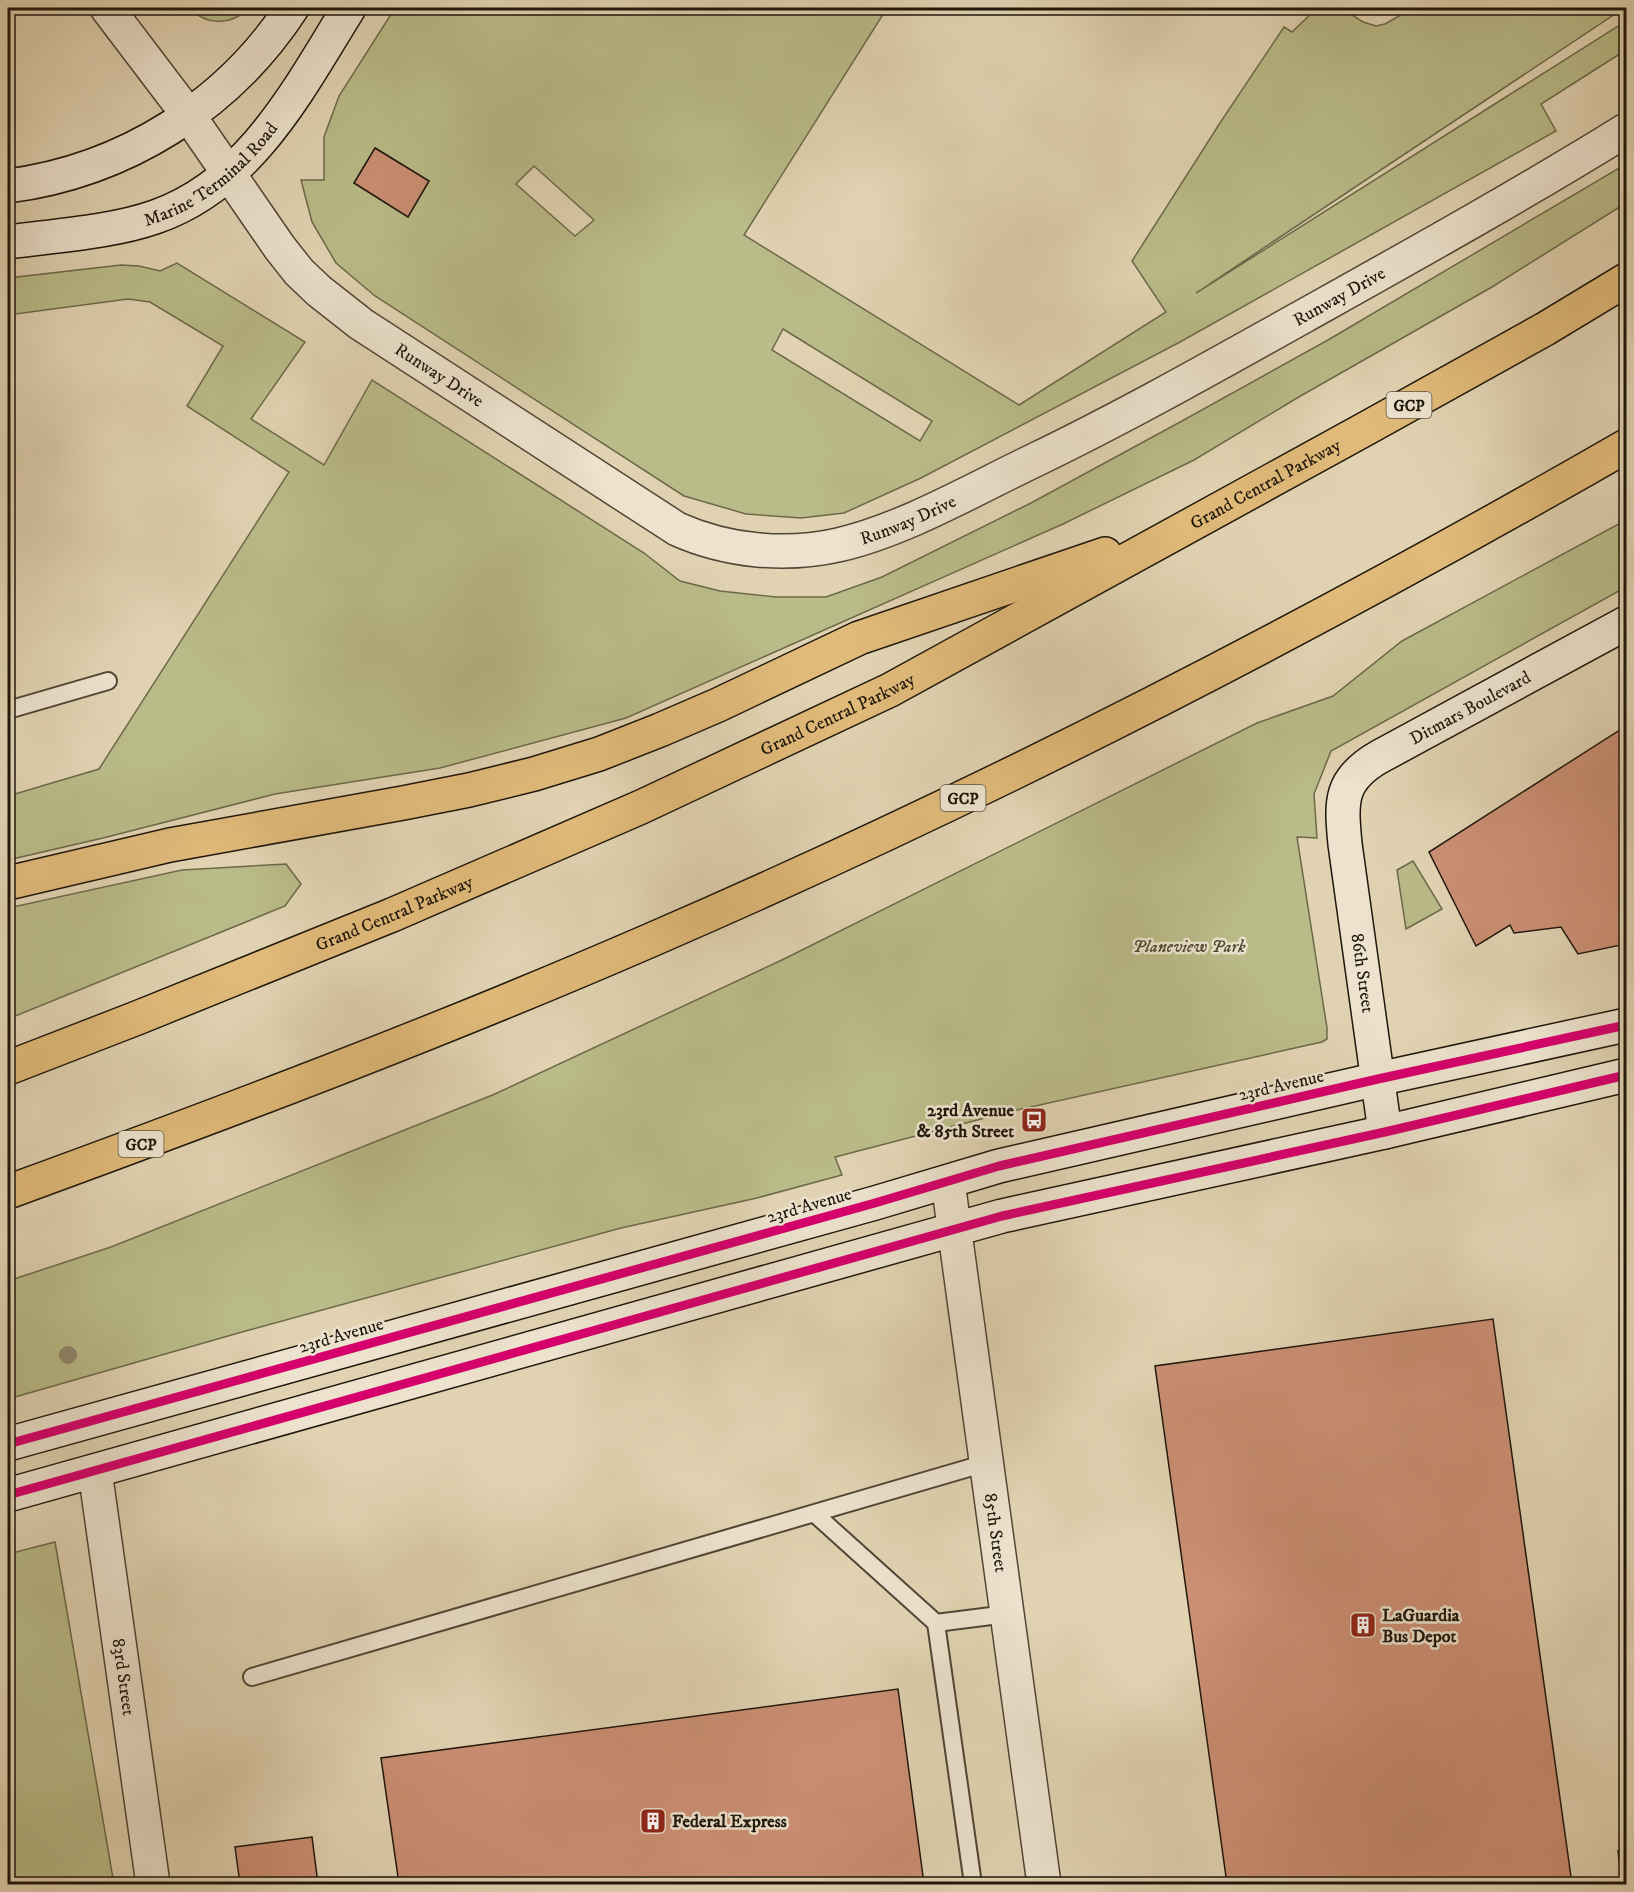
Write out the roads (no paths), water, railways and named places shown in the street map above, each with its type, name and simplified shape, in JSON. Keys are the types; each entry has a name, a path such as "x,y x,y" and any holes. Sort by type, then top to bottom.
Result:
{"highway":[{"name":"Grand Central Parkway","path":"8,1068 371,924 641,807 890,690 1545,329 1626,280"},
{"name":"GCP","path":"8,1192 155,1139 402,1043 620,953 776,885 1024,769 1267,645 1508,514 1626,446"},
{"path":"8,883 170,845 414,801 534,774 599,754 699,714 860,638 1190,526"}],"street":[{"name":"Runway Drive","path":"107,8 189,116 299,272 337,307 677,529 717,544 762,550 837,545 885,531 1094,431 1448,235 1626,130"},
{"path":"8,186 49,179 108,160 164,132 189,116 237,76 269,41 292,8"},
{"name":"Marine Terminal Road","path":"8,242 104,228 156,217 196,198 229,174 280,116 349,8"},
{"name":"Ditmars Boulevard","path":"1342,814 1347,785 1366,764 1626,623"},
{"name":"86th Street","path":"1342,814 1385,1132"},
{"name":"23rd Avenue","path":"8,1444 875,1203 999,1166 1626,1025"},
{"path":"8,1495 1002,1216 1385,1132 1626,1076"},
{"name":"85th Street","path":"948,1182 1044,1884"},
{"name":"83rd Street","path":"95,1471 153,1884"}],"lane":[{"path":"8,710 108,681"},
{"path":"252,1677 986,1463"},
{"path":"815,1514 936,1623 973,1884"},
{"path":"936,1623 1007,1614"}],"place":[{"name":"23rd Avenue & 85th Street","path":"1034,1120"},
{"name":"LaGuardia Bus Depot","path":"1363,1625"},
{"name":"Federal Express","path":"653,1821"}],"park label":[{"name":"Planeview Park","path":"1189,946"}]}
